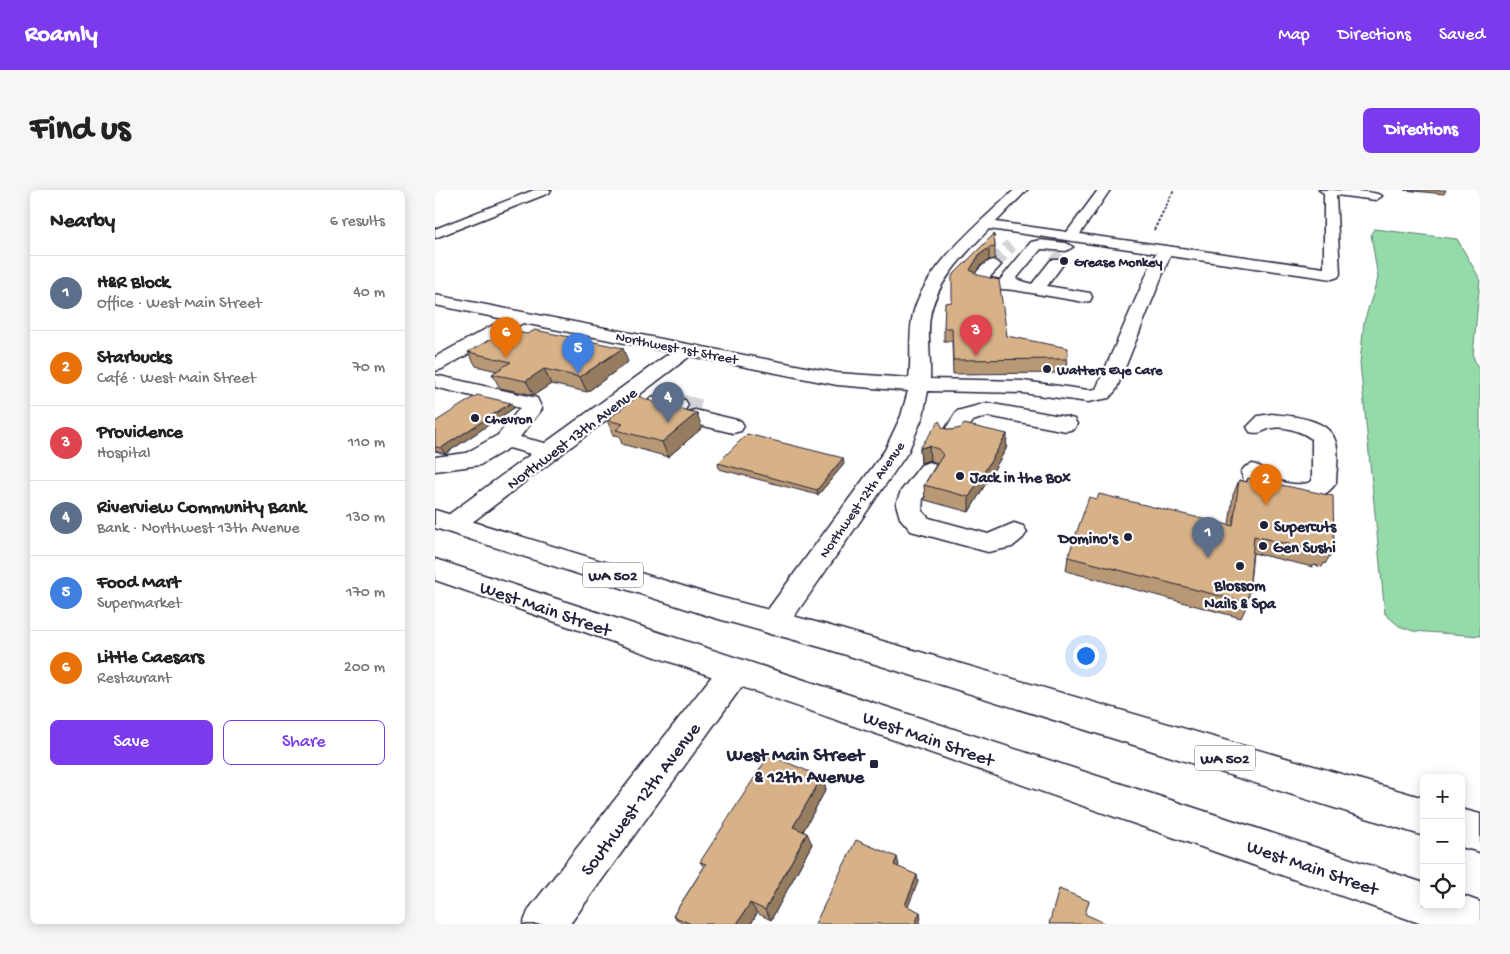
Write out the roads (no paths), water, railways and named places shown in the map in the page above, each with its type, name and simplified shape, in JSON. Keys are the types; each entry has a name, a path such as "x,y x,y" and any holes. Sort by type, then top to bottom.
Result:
{"main road":[{"path":"435,234 545,190"},
{"name":"Northwest 12th Avenue","path":"773,623 896,452 910,427 919,386 920,324 927,296 935,281 1021,190"},
{"path":"1030,289 1064,250 1104,190"},
{"path":"1325,190 1376,196"},
{"path":"987,225 1064,250 1158,249 1332,274 1330,191"},
{"path":"1011,245 1018,241 1045,244 1064,250 1108,254"},
{"path":"1030,289 1008,282 1008,278 1036,246 1045,244"},
{"name":"Northwest 1st Street","path":"437,301 837,379 919,386 1007,386 1088,396 1103,394 1112,378 1158,249"},
{"path":"993,265 980,279 980,282 993,286 1030,289 1085,298"},
{"path":"438,379 520,317"},
{"name":"Northwest 13th Avenue","path":"444,521 551,452 687,349"},
{"path":"435,464 472,460 506,440 531,409 529,403 438,379"},
{"path":"679,406 738,421"},
{"path":"1014,532 1003,540 988,543 920,525 908,512 907,505 965,416 971,412 987,409 1066,424"},
{"path":"1253,472 1255,481 1260,484 1293,491 1317,490 1325,482 1324,442 1320,435 1287,422 1265,421 1258,427"},
{"path":"506,440 551,452"},
{"name":"WA 502","path":"444,521 715,607 1420,816"},
{"name":"West Main Street","path":"435,569 1420,903"},
{"name":"Southwest 12th Avenue","path":"544,924 735,672"},
{"path":"1465,829 1480,834"},
{"path":"1440,909 1480,923"}],"tunnel":[{"path":"993,265 1011,245"},
{"path":"1056,263 1062,254"},
{"path":"677,405 701,411"}],"place":[{"name":"Grease Monkey","path":"1064,261"},
{"name":"Providence","path":"976,356"},
{"name":"Little Caesars","path":"506,358"},
{"name":"Watters Eye Care","path":"1047,369"},
{"name":"Food Mart","path":"578,374"},
{"name":"Chevron","path":"475,418"},
{"name":"Riverview Community Bank","path":"668,423"},
{"name":"Jack in the Box","path":"960,476"},
{"name":"Starbucks","path":"1266,505"},
{"name":"Supercuts","path":"1264,525"},
{"name":"Domino's","path":"1128,537"},
{"name":"Gen Sushi","path":"1263,546"},
{"name":"H&R Block","path":"1208,558"},
{"name":"Blossom Nails & Spa","path":"1240,566"},
{"name":"West Main Street & 12th Avenue","path":"874,764"}]}
